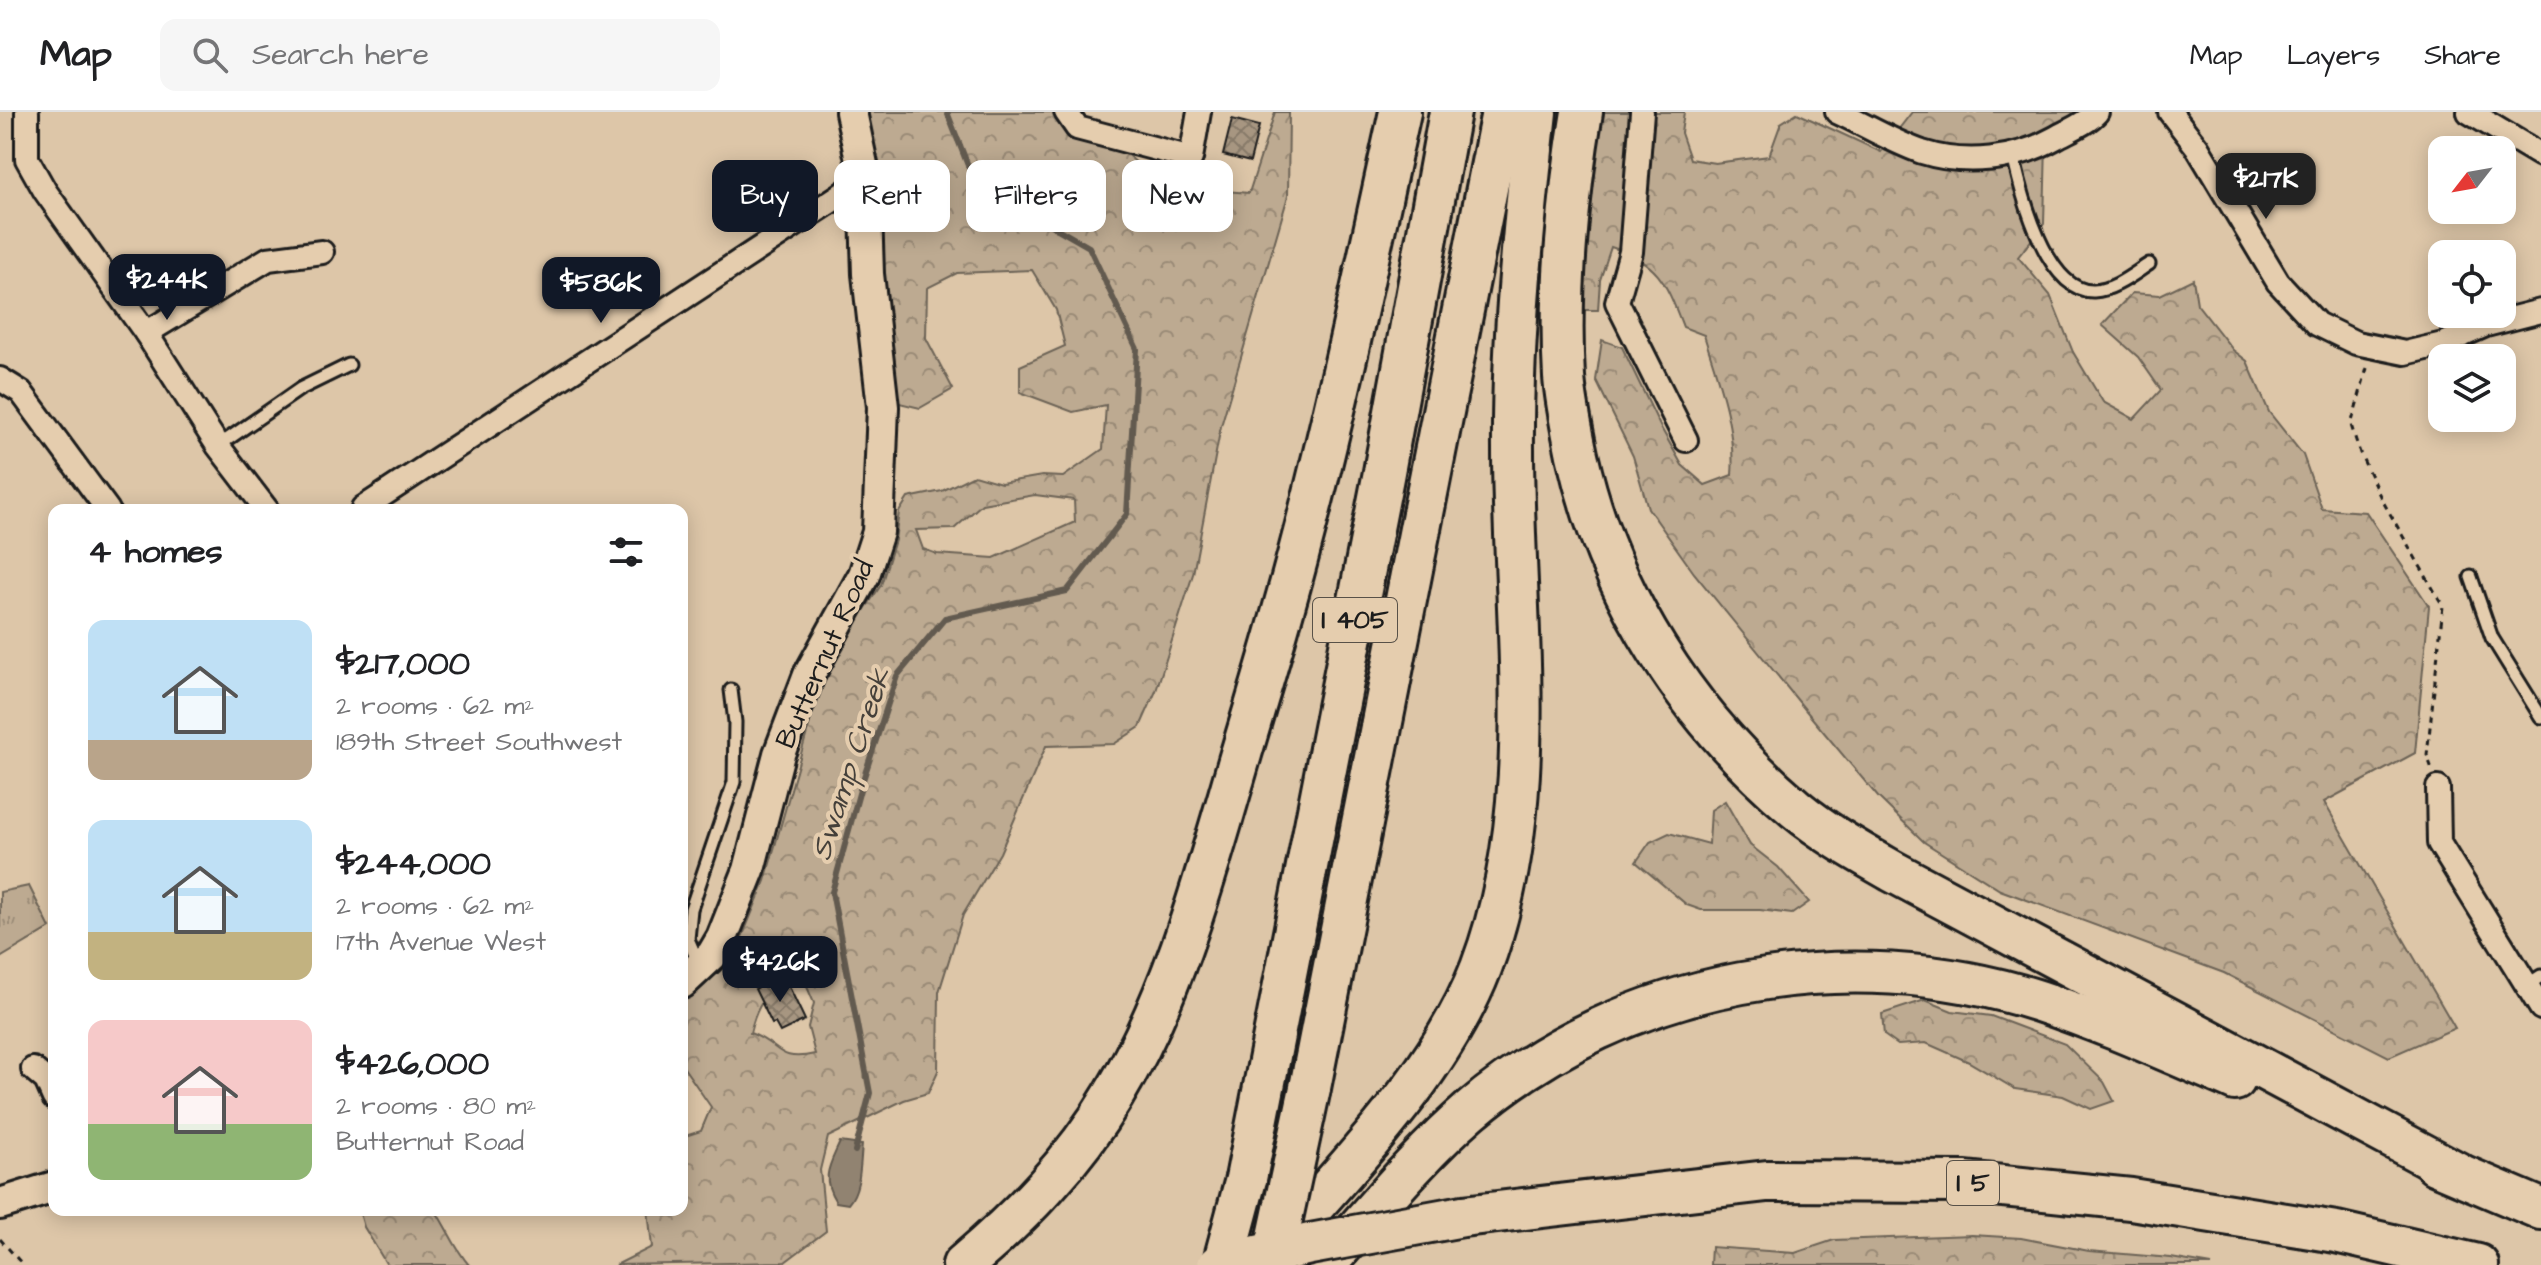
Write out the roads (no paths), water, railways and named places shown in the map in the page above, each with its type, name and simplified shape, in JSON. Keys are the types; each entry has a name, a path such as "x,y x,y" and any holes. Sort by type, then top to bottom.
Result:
{"highway":[{"path":"963,1265 1028,1206 1068,1161 1112,1099 1137,1054 1164,991 1193,912 1300,550 1400,112"},
{"name":"I 405","path":"1246,1179 1384,472 1450,112"},
{"name":"I 405","path":"1272,1265 1310,1088 1502,112"},
{"path":"1262,1265 1383,1123 1436,1054 1480,969 1507,868 1516,815 1520,753 1513,450 1515,329 1536,112"},
{"path":"1582,112 1563,312 1564,380 1576,450 1611,564 1633,609 1658,652 1716,731 1754,771 1798,810 1842,842 2458,1173"},
{"path":"1325,1265 1442,1137 1509,1080 1542,1059 1586,1035 1682,997 1730,984 1790,974 1843,972 1916,977 1997,990 2039,1001 2541,1209"},
{"path":"1220,1265 1246,1179"},
{"path":"1230,1265 1246,1179"},
{"name":"I 5","path":"1220,1265 1310,1244 1463,1216 1767,1181 1964,1182 2131,1199 2336,1232 2478,1265"}],"street":[{"path":"27,112 27,159 64,221 146,333 218,446 262,504"},
{"name":"Butternut Road","path":"851,112 861,160"},
{"path":"1066,112 1077,128 1191,158 1199,112"},
{"path":"1642,112 1631,252 1617,302 1686,440"},
{"path":"1837,112 1923,152 1963,158 2006,158 2046,143 2097,112"},
{"path":"2170,112 2197,147 2278,282 2317,324 2365,345 2405,353 2443,344 2486,325 2541,311"},
{"path":"2469,112 2541,155"},
{"path":"369,504 834,199"},
{"name":"Butternut Road","path":"691,975 722,938 749,870 779,754 809,675 864,575 878,532 883,407 868,274 867,232"},
{"path":"146,333 268,259 322,252"},
{"path":"0,379 21,392 104,504"},
{"path":"2438,788 2439,843 2534,981 2541,1008"},
{"path":"33,1069 48,1084"},
{"path":"0,1204 48,1189"}],"lane":[{"path":"2013,155 2023,199 2059,273 2072,287 2092,291 2111,288 2149,264"},
{"path":"218,446 300,389 349,365"},
{"path":"2471,577 2492,638 2541,717"},
{"path":"691,975 688,939 691,909 734,782 735,722 731,690"}],"waterway":[{"name":"Swamp Creek","path":"855,1151 870,1093 832,892 861,786 897,676 945,618 1067,591 1127,514 1137,349 1089,247 974,181 947,112"}]}
